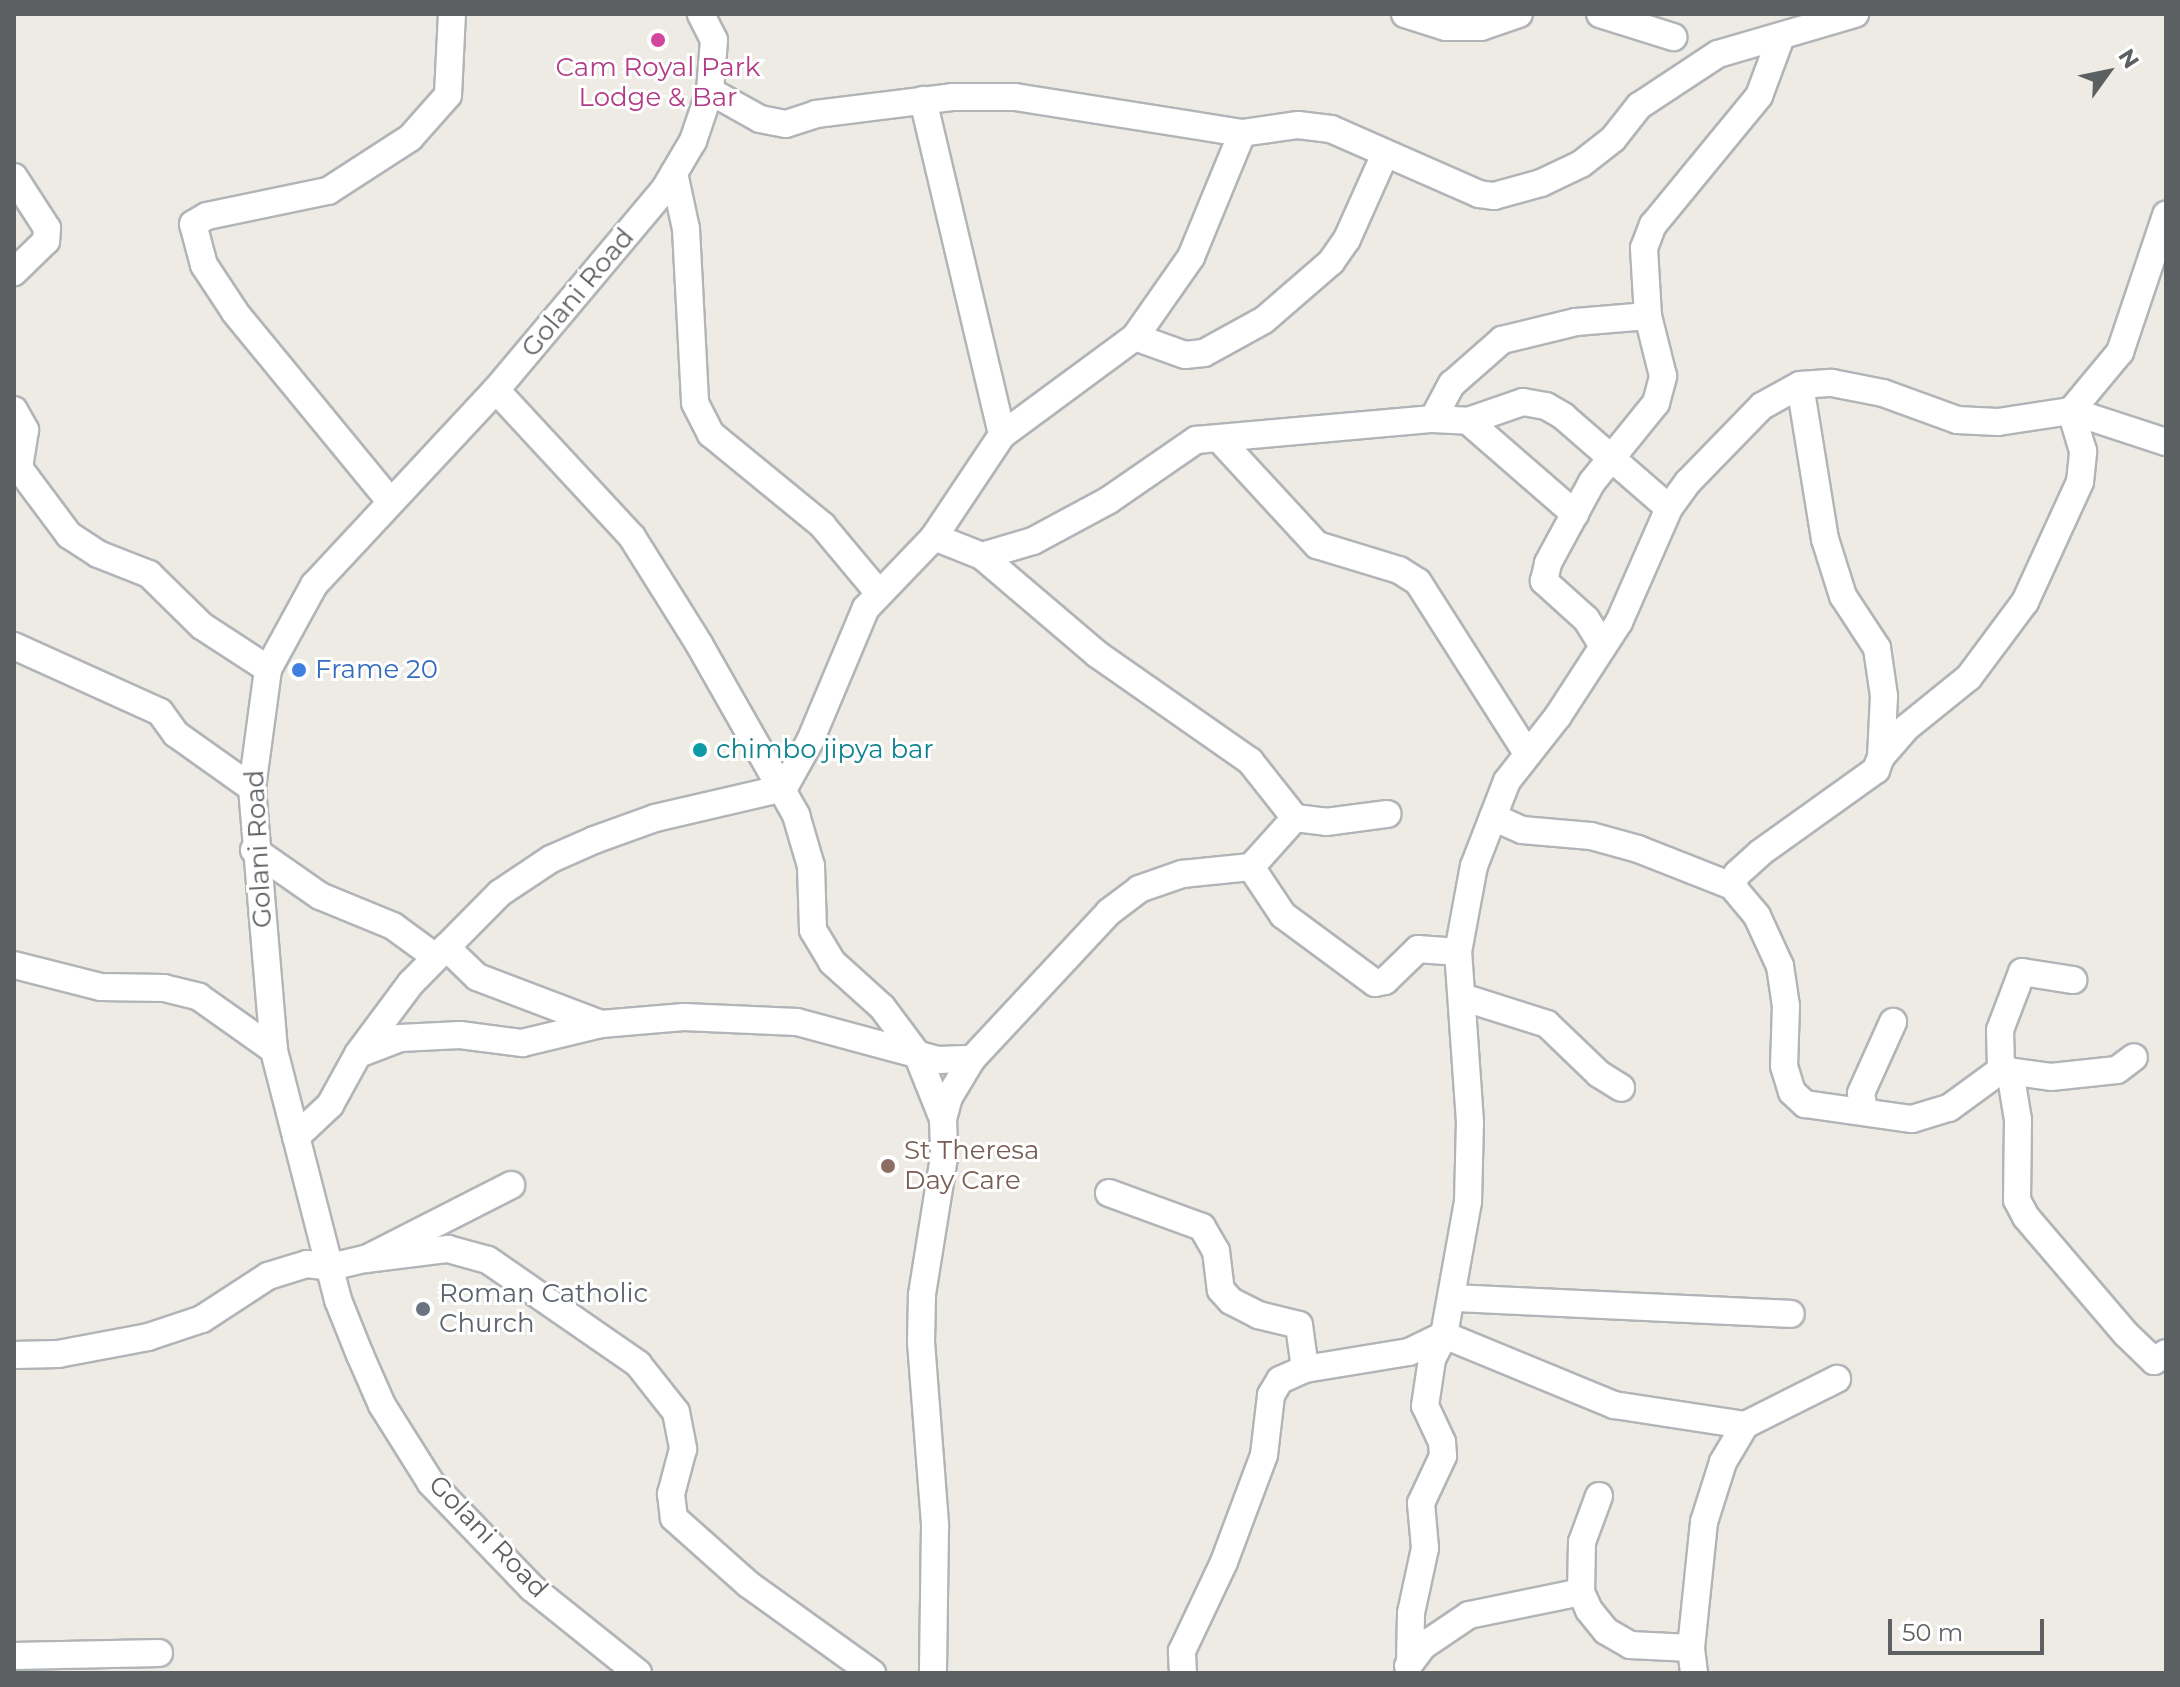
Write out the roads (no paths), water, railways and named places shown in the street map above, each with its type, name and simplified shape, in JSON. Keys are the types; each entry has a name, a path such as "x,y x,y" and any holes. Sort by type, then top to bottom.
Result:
{"street":[{"path":"390,501 235,312 204,265 193,224 207,216 328,191 410,138 448,95 452,14"},
{"name":"Golani Road","path":"638,1673 532,1588 431,1483 382,1405 338,1300 274,1050 254,850 252,788 268,669 314,585 496,390 674,173 693,141 710,91 714,40 701,14"},
{"path":"1405,14 1446,27 1481,27 1519,14"},
{"path":"1600,14 1672,25 1695,52 1718,54"},
{"path":"710,91 760,119 786,124 816,114 923,100 1015,97 1242,133 1298,125 1331,129 1479,194 1494,196 1541,183 1581,164 1613,139 1639,106 1718,54 1855,14"},
{"path":"1603,646 1586,619 1544,581 1548,563 1610,458 1656,403 1663,376 1648,316 1644,248 1653,225 1759,96 1781,37"},
{"path":"923,100 1002,435"},
{"path":"784,788 878,592 934,537 1002,435 1135,337 1191,257 1242,133"},
{"path":"1135,337 1185,355 1204,353 1264,320 1331,262 1347,239 1385,154"},
{"path":"674,173 686,229 695,403 711,434 822,525 878,592"},
{"path":"14,177 47,228 46,241 14,272"},
{"path":"2071,411 2120,352 2166,215"},
{"path":"1433,419 1452,384 1502,340 1576,322 1648,316"},
{"path":"1407,1667 1411,1613 1425,1548 1421,1503 1443,1456 1442,1442 1425,1406 1432,1359 1444,1335 1454,1298 1468,1202 1470,1122 1458,952 1474,866 1507,781 1603,646 1669,508 1711,454 1762,406 1800,385 1832,383 1883,393 1957,420 1998,422 2071,411 2166,442"},
{"path":"1732,886 1760,853 1863,782 1876,770 1881,757 1884,696 1877,648 1843,596 1825,539 1800,385"},
{"path":"496,390 632,537 784,788 811,866 813,930 832,962 882,1007 917,1054 943,1119"},
{"path":"982,556 1058,528 1196,440 1221,441 1433,419 1468,421 1508,406 1536,402 1563,416 1669,508"},
{"path":"14,410 25,430 19,468 69,535 98,554 149,574 202,626 268,669"},
{"path":"1881,757 1906,728 1969,677 2038,580 2080,482 2083,451 2071,411"},
{"path":"1468,421 1575,514"},
{"path":"1221,441 1317,545 1399,570 1418,582 1527,753"},
{"path":"934,537 982,556 1097,654 1250,761 1295,818 1326,822 1387,814"},
{"path":"14,646 160,712 176,734 252,788"},
{"path":"296,1137 330,1105 358,1054 440,952 500,893 551,859 655,818 784,788"},
{"path":"1493,817 1522,830 1591,836 1638,849 1732,886 1757,916 1780,966 1786,1006 1781,1044 1792,1092 1805,1104 1912,1119 1933,1115 1967,1099 2006,1070 2051,1077 2117,1070 2134,1057"},
{"path":"933,1673 935,1526 921,1342 922,1295 944,1157 943,1119 949,1097 972,1059 1109,912 1139,889 1182,874 1251,867 1295,818"},
{"path":"254,850 320,896 393,926 477,977 601,1024"},
{"path":"1251,867 1283,915 1375,983 1385,981 1418,949 1458,952"},
{"path":"14,965 101,987 164,988 199,997 274,1050"},
{"path":"2073,980 2022,972 2000,1030 2018,1120 2017,1200 2026,1217 2162,1359"},
{"path":"1462,997 1547,1024 1599,1074 1621,1088"},
{"path":"358,1054 400,1038 460,1035 522,1043 601,1024 684,1017 797,1022 917,1054 972,1059"},
{"path":"1864,1111 1861,1093 1893,1022"},
{"path":"366,1259 511,1185"},
{"path":"1109,1193 1202,1227 1216,1251 1221,1290 1231,1301 1258,1315 1299,1325 1305,1369"},
{"path":"14,1355 58,1354 148,1337 202,1319 268,1276 307,1264 330,1267 366,1259 448,1249 488,1260 638,1364 676,1412 683,1449 671,1494 674,1518 725,1566 872,1673"},
{"path":"1454,1298 1791,1314"},
{"path":"1183,1673 1182,1651 1224,1562 1264,1455 1271,1395 1288,1374 1409,1352 1444,1335 1614,1405 1745,1425"},
{"path":"1599,1496 1582,1542 1581,1592 1606,1631 1630,1645 1692,1661 1704,1522 1723,1462 1745,1425 1837,1379"},
{"path":"1407,1667 1423,1646 1469,1615 1581,1592"},
{"path":"14,1656 159,1653"}],"place":[{"name":"Cam Royal Park Lodge & Bar","path":"658,40"},
{"name":"Frame 20","path":"299,670"},
{"name":"chimbo jipya bar","path":"700,750"},
{"name":"St Theresa Day Care","path":"888,1166"},
{"name":"Roman Catholic Church","path":"423,1309"}]}
